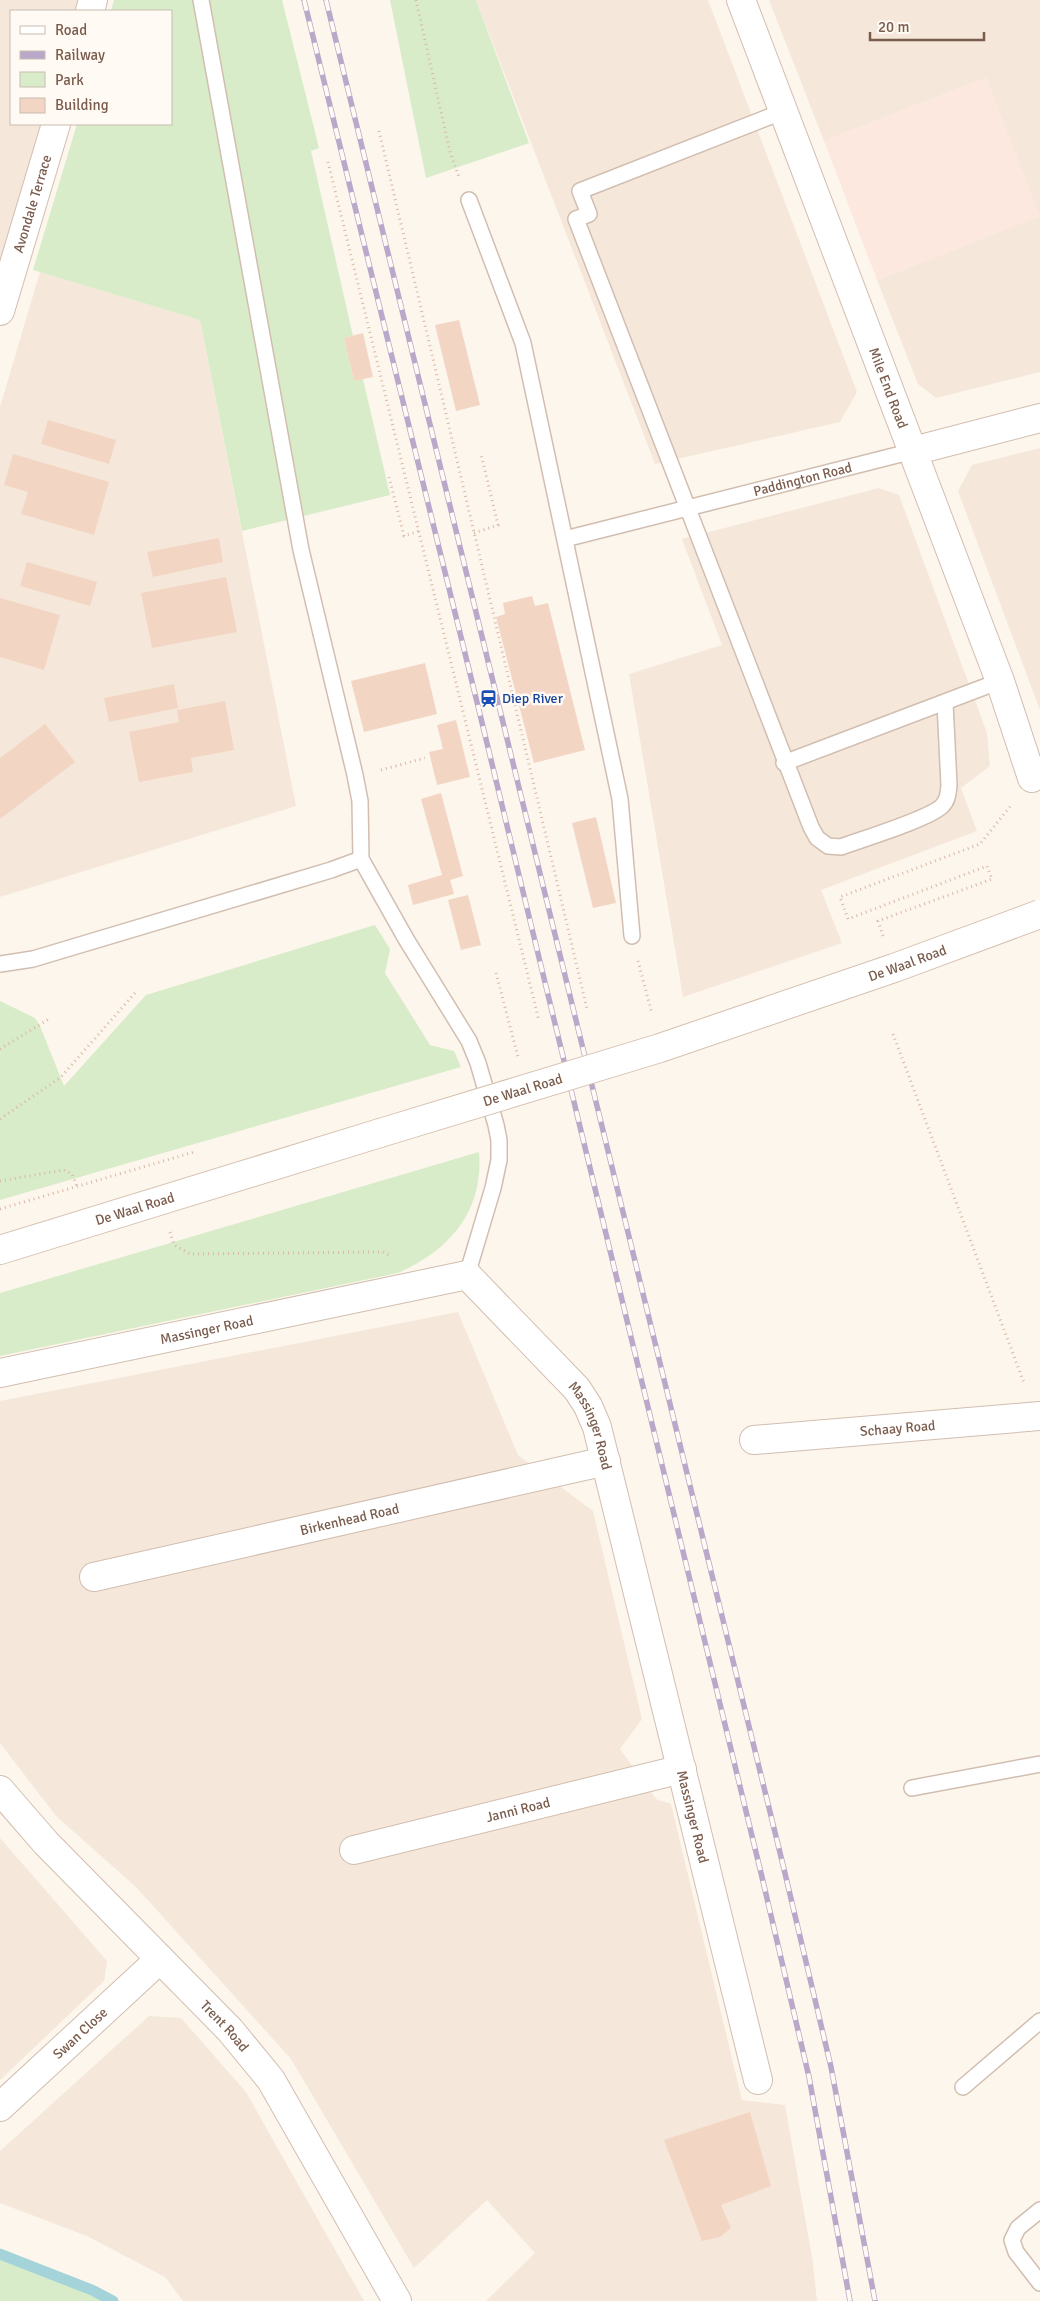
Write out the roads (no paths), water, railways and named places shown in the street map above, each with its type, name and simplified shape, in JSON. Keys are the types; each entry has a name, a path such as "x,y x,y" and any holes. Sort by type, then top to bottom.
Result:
{"street":[{"name":"Mile End Road","path":"741,0 1000,681 1032,778"},
{"name":"Avondale Terrace","path":"0,311 56,125"},
{"name":"Paddington Road","path":"913,451 1040,418"},
{"name":"De Waal Road","path":"0,1250 660,1048 894,968 1040,914"},
{"name":"Massinger Road","path":"0,1373 467,1274 576,1389 588,1406 597,1427 758,2080"},
{"name":"Schaay Road","path":"754,1440 1038,1416"},
{"name":"Birkenhead Road","path":"94,1577 606,1461"},
{"name":"Janni Road","path":"354,1850 682,1769"},
{"name":"Trent Road","path":"0,1790 46,1843 230,2030 271,2080 398,2301"},
{"name":"Swan Close","path":"0,2107 160,1959"}],"lane":[{"path":"201,0 301,550 360,801 361,858 406,939 469,1041 478,1063 496,1124 499,1140 499,1160 494,1188 467,1274"},
{"path":"784,111 580,191 589,214 576,219 784,763 817,838 828,846 842,847 924,816 940,808 948,798 949,785 945,703"},
{"path":"469,200 523,343 620,799 632,936"},
{"name":"Paddington Road","path":"565,539 913,451"},
{"path":"784,763 1000,681"},
{"path":"0,964 33,960 331,870 361,858"},
{"path":"912,1788 1040,1764"},
{"path":"963,2086 1040,2021"},
{"path":"1040,2210 1018,2228 1012,2240 1016,2252 1040,2283"}],"waterway":[{"name":"Diep River","path":"0,2254 92,2290 113,2301"}],"railway":[{"path":"304,0 477,702 761,1873 809,2077 850,2301"},
{"path":"326,0 783,1865 831,2067 875,2301"}],"place":[{"name":"Diep River","path":"488,698"}]}
